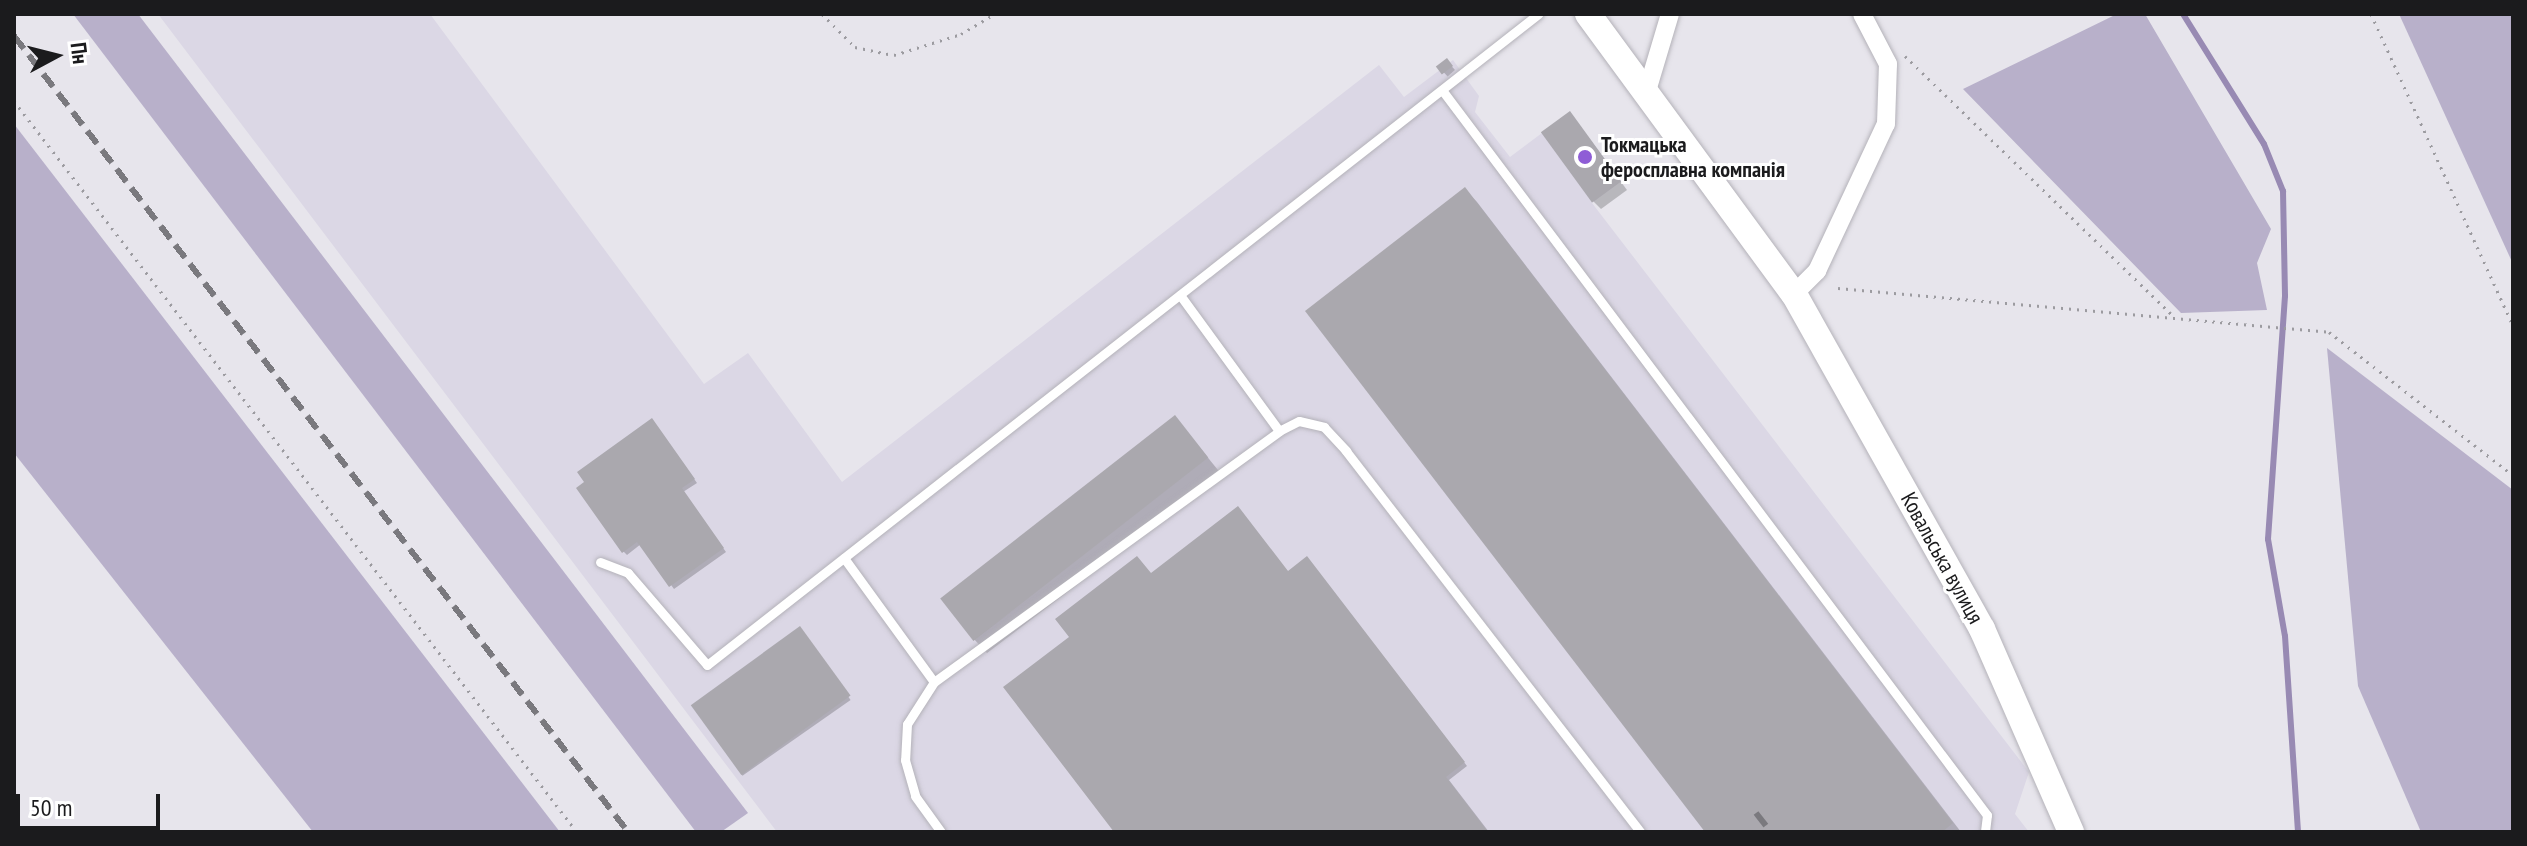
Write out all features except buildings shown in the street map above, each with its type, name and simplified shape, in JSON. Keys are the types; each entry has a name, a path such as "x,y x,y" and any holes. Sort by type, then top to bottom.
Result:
{"street":[{"name":"Ковальська вулиця","path":"1588,14 1794,294 1982,629 2071,832"},
{"path":"1647,91 1670,14"},
{"path":"1794,294 1817,271 1886,124 1888,64 1862,14"}],"lane":[{"path":"600,562 628,573 707,665 1538,14"},
{"path":"1442,90 1987,815 1985,832"},
{"path":"1180,295 1279,431"},
{"path":"941,832 915,796 905,760 907,724 934,682 1279,431 1299,421 1324,427 1640,832"},
{"path":"844,558 934,682"}],"path":[{"path":"822,14 855,47 894,55 961,34 994,14"},
{"path":"2371,14 2513,326"},
{"path":"1896,47 2177,320"},
{"path":"14,101 577,832"},
{"path":"1838,288 2329,332 2513,475"}],"shaded area":[{"path":"73,14 138,14 748,813 721,832 696,832"},
{"path":"158,14 430,14 704,384 748,353 842,482 1379,65 1404,97 1453,60 1479,96 1475,112 1510,157 1570,112 1621,181 1592,203 2029,772 2015,814 2029,832 777,832"},
{"path":"2117,14 2145,14 2271,229 2257,263 2267,310 2181,313 1963,89"},
{"path":"2399,14 2513,14 2513,264"},
{"path":"14,124 560,832 313,832 14,453"},
{"path":"2327,348 2513,490 2513,832 2421,832 2358,686"}],"waterway":[{"path":"2183,14 2264,144 2283,191 2285,296 2268,539 2285,636 2298,832"}],"railway":[{"path":"14,36 628,832"},
{"path":"1756,813 1771,832"}],"place":[{"name":"Токмацька феросплавна компанія","path":"1585,157"}]}
